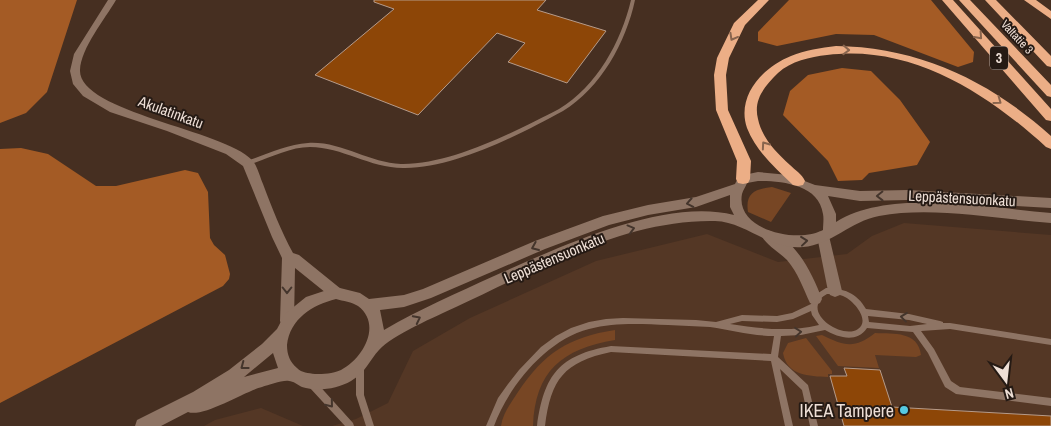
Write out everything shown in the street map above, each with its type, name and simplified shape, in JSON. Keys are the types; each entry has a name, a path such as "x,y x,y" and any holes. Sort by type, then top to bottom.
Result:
{"highway":[{"path":"740,184 744,161 722,110 720,76 723,58 730,41 740,24 764,0"},
{"name":"3","path":"947,0 1051,117"},
{"name":"Valtatie 3","path":"964,0 1051,93"},
{"name":"Valtatie 3","path":"990,0 1050,62"},
{"path":"1029,0 1051,16"},
{"path":"798,181 776,160 756,132 751,117 752,97 765,79 783,64 823,52 838,50 881,53 936,67 983,91 1023,119 1051,144"}],"main road":[{"name":"Akulatinkatu","path":"112,0 79,54 76,64 76,77 82,90 114,109 171,128 230,151 248,163"},
{"path":"143,426 181,409 245,366 284,328 297,310 310,301 322,296 336,293 354,296 369,305 378,322 375,344 360,366 336,380 310,382 290,373 284,365 280,356 284,328 289,258 278,237 248,163"},
{"path":"826,234 813,240 784,241 746,223 738,213 735,202 740,184 769,176 783,176 814,189 830,210 831,218 826,234 835,291"},
{"name":"Leppästensuonkatu","path":"369,305 405,300 426,294 540,245 607,220 648,210 696,202 740,184"},
{"name":"Leppästensuonkatu","path":"814,189 860,196 925,195 1051,204"},
{"name":"Leppästensuonkatu","path":"826,234 850,220 872,211 913,208 1051,218"},
{"name":"Leppästensuonkatu","path":"375,344 394,330 424,315 572,248 608,236 652,224 702,216 718,216 746,223"},
{"path":"768,235 781,245 802,268 814,302"},
{"path":"289,258 294,259 336,293"},
{"path":"181,409 202,404 251,382 290,373"}],"lane":[{"path":"248,163 311,145 393,165 416,166 460,155 510,135 565,108 581,95 604,67 622,38 631,15 633,0"},
{"path":"715,325 742,318 777,319 794,316 814,302 820,294 826,291 835,291 852,298 865,312 866,325 860,333 850,336 837,334 816,317 814,302"},
{"path":"865,312 909,317 943,325 1051,342"},
{"path":"490,426 496,406 542,349 567,332 592,324 623,320 715,325 746,331 778,334 826,327"},
{"path":"866,325 915,328 943,325"},
{"path":"915,328 931,351 948,384 959,391 1051,402"},
{"path":"778,334 774,358 789,426"},
{"path":"541,426 544,401 550,384 560,372 571,362 597,351 611,349 774,358 805,388 814,426"},
{"path":"360,366 360,394 370,426"},
{"path":"310,382 350,426"}],"shaded area":[{"path":"0,0 77,0 47,92 26,113 0,123"},
{"path":"789,0 931,0 974,52 973,62 958,67 874,35 836,34 777,46 758,41 758,32"},
{"path":"842,68 871,71 900,100 930,142 917,165 869,173 862,180 838,181 828,161 783,115 790,91 808,75"},
{"path":"21,148 48,154 96,186 116,186 185,170 198,173 208,192 210,238 214,245 225,255 230,274 229,279 223,286 0,403 0,149"},
{"path":"772,187 791,193 771,222 748,212 747,206 752,193"},
{"path":"904,223 1051,235 1051,426 332,426 356,419 388,403 413,351 470,318 596,261 707,234 778,262 847,254 872,236"},
{"path":"615,330 615,340 580,349 555,366 546,377 539,391 533,426 501,426 505,412 518,392 528,378 548,357 571,342"},
{"path":"875,333 904,335 915,342 919,347 921,355 916,357 875,355 879,368 838,366 816,336 822,335 837,342 855,344"},
{"path":"806,338 832,371 832,374 828,374 828,377 800,373 785,361 783,353 788,343"},
{"path":"261,408 303,426 204,426 215,420"}],"building":[{"path":"374,0 546,0 537,10 606,31 567,83 508,62 525,43 497,33 418,115 315,75 394,9 374,2"},
{"path":"844,368 880,370 892,407 1051,416 1051,426 844,426 830,376 847,376"}],"place":[{"name":"IKEA Tampere","path":"904,410"}]}
